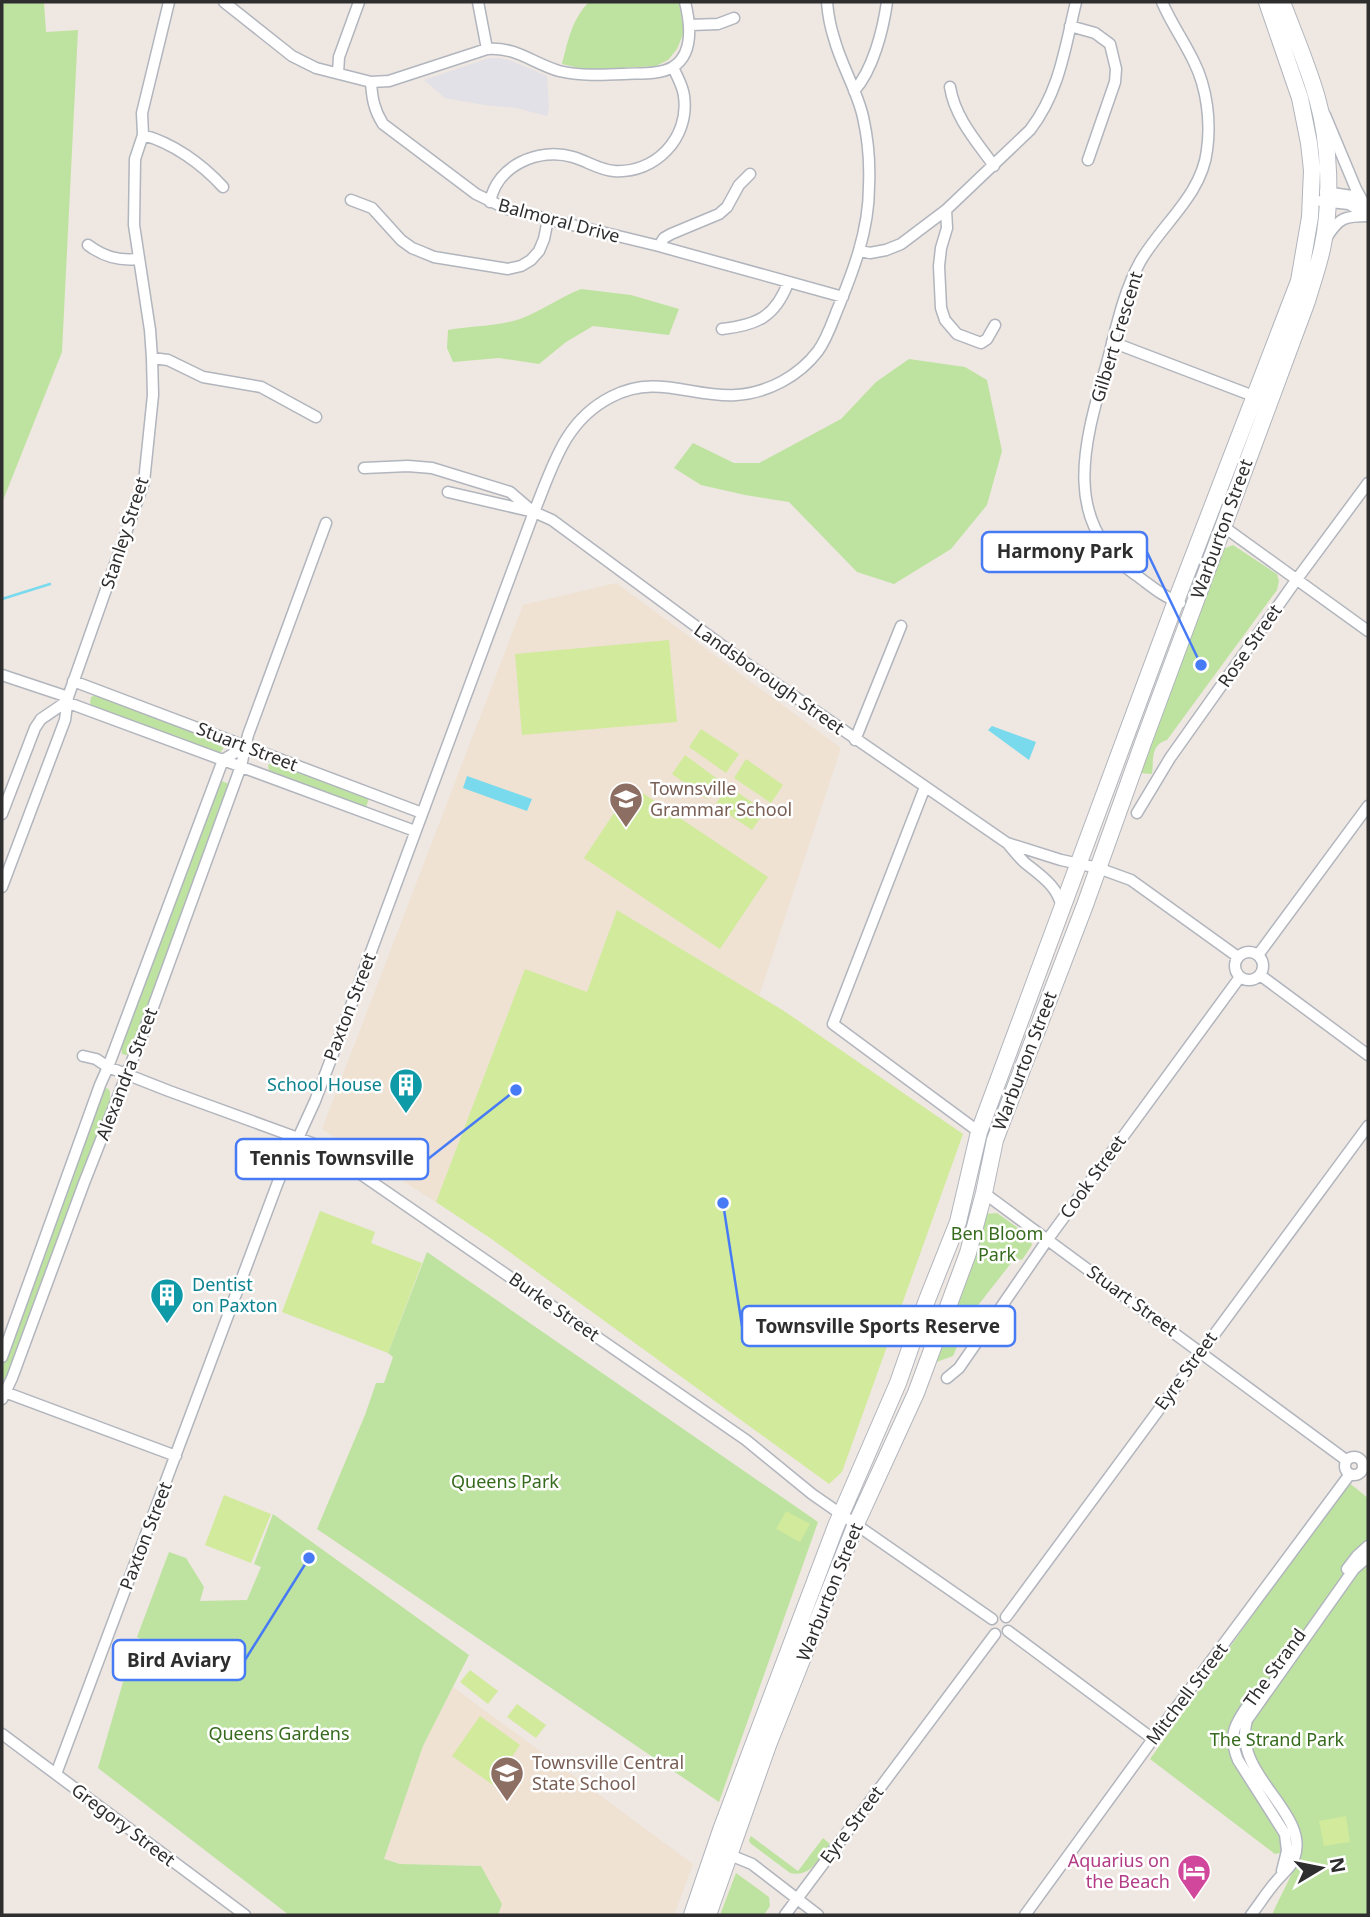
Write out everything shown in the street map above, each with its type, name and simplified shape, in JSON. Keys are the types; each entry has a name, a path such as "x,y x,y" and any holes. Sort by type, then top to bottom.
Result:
{"main road":[{"path":"1267,2 1300,98 1319,197"},
{"path":"1282,2 1318,100 1326,153 1319,197"},
{"name":"Warburton Street","path":"708,1915 768,1745 856,1524 916,1393 968,1253 985,1193 995,1140 1307,301 1322,247 1319,197"},
{"name":"Warburton Street","path":"695,1915 721,1830 841,1513 898,1383 958,1223 979,1132 1176,601 1299,281 1319,197"},
{"path":"721,1830 734,1816 751,1769 768,1745"},
{"path":"695,1915 718,1864 723,1857 730,1855"}],"street":[{"name":"Stanley Street","path":"2,887 65,720 67,699 144,482 153,395 152,358 134,225 135,159 143,135 142,113 169,2"},
{"path":"224,2 292,55 316,68 372,82 389,81 487,49 502,47 559,71 586,75 654,72 673,67 681,58 689,40 690,25 685,2"},
{"path":"338,73 339,57 359,2"},
{"path":"478,2 487,49"},
{"name":"Paxton Street","path":"56,1774 278,1182 315,1101 557,453 566,437 588,412 614,395 649,387 668,386 720,395 751,393 779,383 805,365 824,341 860,251 867,220 869,185 863,117 834,39 827,2"},
{"path":"854,91 864,80 876,48 887,2"},
{"path":"860,251 870,253 901,244 946,210 1022,139 1041,116 1049,101 1061,68 1076,2"},
{"name":"Gilbert Crescent","path":"1162,2 1202,81 1208,150 1204,167 1194,188 1149,247 1133,276 1112,342 1086,445 1083,474 1088,511 1099,536 1114,556 1128,570 1166,597 1193,607"},
{"path":"690,25 718,24 734,18"},
{"path":"1070,26 1103,37 1110,44 1116,69 1115,82 1088,160"},
{"path":"490,202 492,190 499,180 521,162 537,155 552,154 574,158 594,167 613,171 632,169 657,160 676,140 685,112 682,86 673,67"},
{"name":"Balmoral Drive","path":"372,82 374,109 383,124 475,194 490,202 507,209 659,246 843,297"},
{"path":"950,87 960,119 994,166"},
{"path":"1318,100 1356,190 1365,203"},
{"path":"143,135 158,139 207,169 223,187"},
{"path":"659,246 664,238 671,234 719,214 750,174"},
{"path":"1319,197 1352,195 1365,203"},
{"path":"1319,197 1349,204 1368,216"},
{"path":"351,200 372,208 401,240 422,252 434,257 508,269 521,266 539,251 548,219"},
{"path":"946,210 947,228 939,266 940,308 945,320 957,334 976,342 987,339 996,325"},
{"path":"1322,247 1338,222 1349,216 1368,216"},
{"path":"88,245 111,258 138,259"},
{"path":"722,329 752,324 769,314 782,300 788,283"},
{"path":"1112,342 1256,397"},
{"path":"152,358 167,360 203,377 261,387 316,417"},
{"name":"Landsborough Street","path":"364,468 432,468 510,492 534,512"},
{"name":"Rose Street","path":"1137,813 1170,758 1368,483"},
{"name":"Landsborough Street","path":"448,492 534,512 554,521 743,661 1007,843 1055,888 1062,908"},
{"name":"Alexandra Street","path":"3,1394 12,1378 127,1074 241,766 244,747 326,523"},
{"path":"1224,527 1368,631"},
{"path":"855,740 901,626"},
{"name":"Stuart Street","path":"2,675 415,831"},
{"name":"Stuart Street","path":"73,681 422,813"},
{"path":"2,814 34,728 41,719 67,699"},
{"path":"223,760 244,747"},
{"name":"Alexandra Street","path":"2,1357 100,1085 223,760"},
{"path":"925,788 833,1024 979,1132"},
{"path":"1258,956 1368,806"},
{"name":"Landsborough Street","path":"1007,843 1054,858 1098,867 1131,880 1238,957"},
{"path":"1250,952 1258,956 1263,962 1260,975 1253,980 1240,977 1235,965 1238,957 1250,952"},
{"path":"1260,975 1368,1055"},
{"name":"Cook Street","path":"947,1378 959,1368 1048,1239 1240,977"},
{"name":"Burke Street","path":"83,1056 320,1146 746,1440 811,1494 992,1619"},
{"name":"Eyre Street","path":"1006,1617 1368,1126"},
{"name":"Stuart Street","path":"985,1193 1346,1460"},
{"path":"3,1394 176,1456"},
{"path":"1364,1468 1352,1457 1346,1460 1345,1468 1350,1474 1358,1474 1364,1468 1368,1449"},
{"name":"Mitchell Street","path":"1025,1915 1350,1474"},
{"name":"The Strand","path":"1280,1877 1287,1851 1284,1834 1238,1760 1234,1750 1233,1732 1239,1717 1357,1556 1368,1546"},
{"name":"The Strand","path":"1251,1915 1289,1869 1295,1858 1297,1841 1296,1833 1248,1756 1244,1729 1252,1711 1330,1602 1354,1569 1368,1557"},
{"path":"1000,1615 1006,1617 1010,1622 1009,1631 1004,1635 995,1634 990,1625 992,1619 1000,1615"},
{"path":"1009,1631 1153,1739"},
{"name":"Eyre Street","path":"785,1915 995,1634"},
{"name":"Gregory Street","path":"2,1734 245,1915"},
{"path":"730,1855 752,1864 818,1915"}],"shaded area":[{"path":"489,58 512,61 547,76 547,116 516,108 445,98 424,80"},
{"name":"Townsville Grammar School","path":"616,583 841,748 759,996 617,910 587,993 525,970 436,1202 322,1129 523,605"},
{"name":"Townsville Central State School","path":"453,1687 693,1864 674,1915 498,1915 502,1904 481,1866 400,1864 384,1859 423,1746"}],"green space":[{"path":"2,2 44,2 46,32 78,30 62,352 2,503"},
{"path":"589,2 679,2 684,32 677,49 668,60 656,66 588,70 562,64 575,23"},
{"path":"581,289 631,295 679,309 669,335 593,326 566,342 539,364 499,358 453,362 447,348 448,330 520,319"},
{"path":"909,359 965,367 987,380 1002,451 987,505 951,549 894,584 857,572 789,502 701,485 674,468 693,443 734,463 759,463 841,419 876,382"},
{"path":"1233,545 1277,574 1277,590 1167,740 1155,749 1152,774 1140,773 1221,550"},
{"path":"669,640 677,722 522,735 515,654"},
{"path":"96,695 223,742 225,746 218,753 92,707 91,697"},
{"path":"701,729 739,754 726,773 689,747"},
{"path":"685,755 719,780 707,799 672,774"},
{"path":"746,759 783,785 771,803 734,778"},
{"path":"273,762 369,797 366,808 269,771 268,765"},
{"path":"219,780 229,784 136,1037 129,1054 122,1054 121,1045"},
{"path":"632,786 768,877 720,949 584,858"},
{"path":"728,786 765,811 752,830 715,805"},
{"path":"617,910 784,1011 963,1134 842,1472 829,1484 493,1240 436,1202 525,969 587,992"},
{"path":"107,1088 110,1091 110,1100 10,1368 2,1381 4,1356"},
{"path":"320,1211 375,1232 371,1243 422,1263 388,1353 282,1312"},
{"name":"Ben Bloom Park","path":"997,1213 1029,1236 1032,1245 1022,1260 1015,1258 958,1331 959,1342 953,1356 931,1364 984,1214"},
{"name":"Queens Park","path":"427,1252 818,1522 719,1802 317,1529 376,1383 384,1383 393,1357 388,1353"},
{"name":"The Strand Park","path":"1348,1482 1368,1498 1368,1915 1272,1915 1292,1874 1300,1849 1275,1854 1150,1759"},
{"path":"224,1495 271,1514 251,1563 205,1545"},
{"path":"786,1511 810,1524 800,1542 776,1529"},
{"name":"Queens Gardens","path":"273,1514 469,1655 423,1746 384,1859 400,1864 481,1866 502,1904 498,1915 289,1915 98,1768 123,1682 146,1642 137,1637 169,1552 186,1558 204,1587 200,1601 247,1600 261,1567 254,1564"},
{"path":"470,1670 498,1691 488,1704 460,1682"},
{"path":"517,1704 546,1725 536,1738 507,1717"},
{"path":"480,1716 520,1745 493,1785 452,1756"},
{"path":"1346,1816 1350,1842 1324,1846 1319,1821"},
{"path":"751,1836 798,1871 823,1838 830,1844 814,1866 797,1874 790,1873 750,1843"},
{"path":"736,1873 769,1897 770,1906 764,1915 720,1915"}],"water":[{"path":"992,726 1036,742 1029,760 988,730"},
{"path":"467,776 532,799 527,811 463,788"}],"waterway":[{"path":"2,599 50,584"}],"place":[{"name":"Harmony Park","path":"1201,665"},
{"name":"Townsville Grammar School","path":"626,829"},
{"name":"Tennis Townsville","path":"516,1090"},
{"name":"School House","path":"406,1115"},
{"name":"Townsville Sports Reserve","path":"723,1203"},
{"name":"Dentist on Paxton","path":"167,1325"},
{"name":"Bird Aviary","path":"309,1558"},
{"name":"Townsville Central State School","path":"507,1803"},
{"name":"Aquarius on the Beach","path":"1194,1901"}]}
